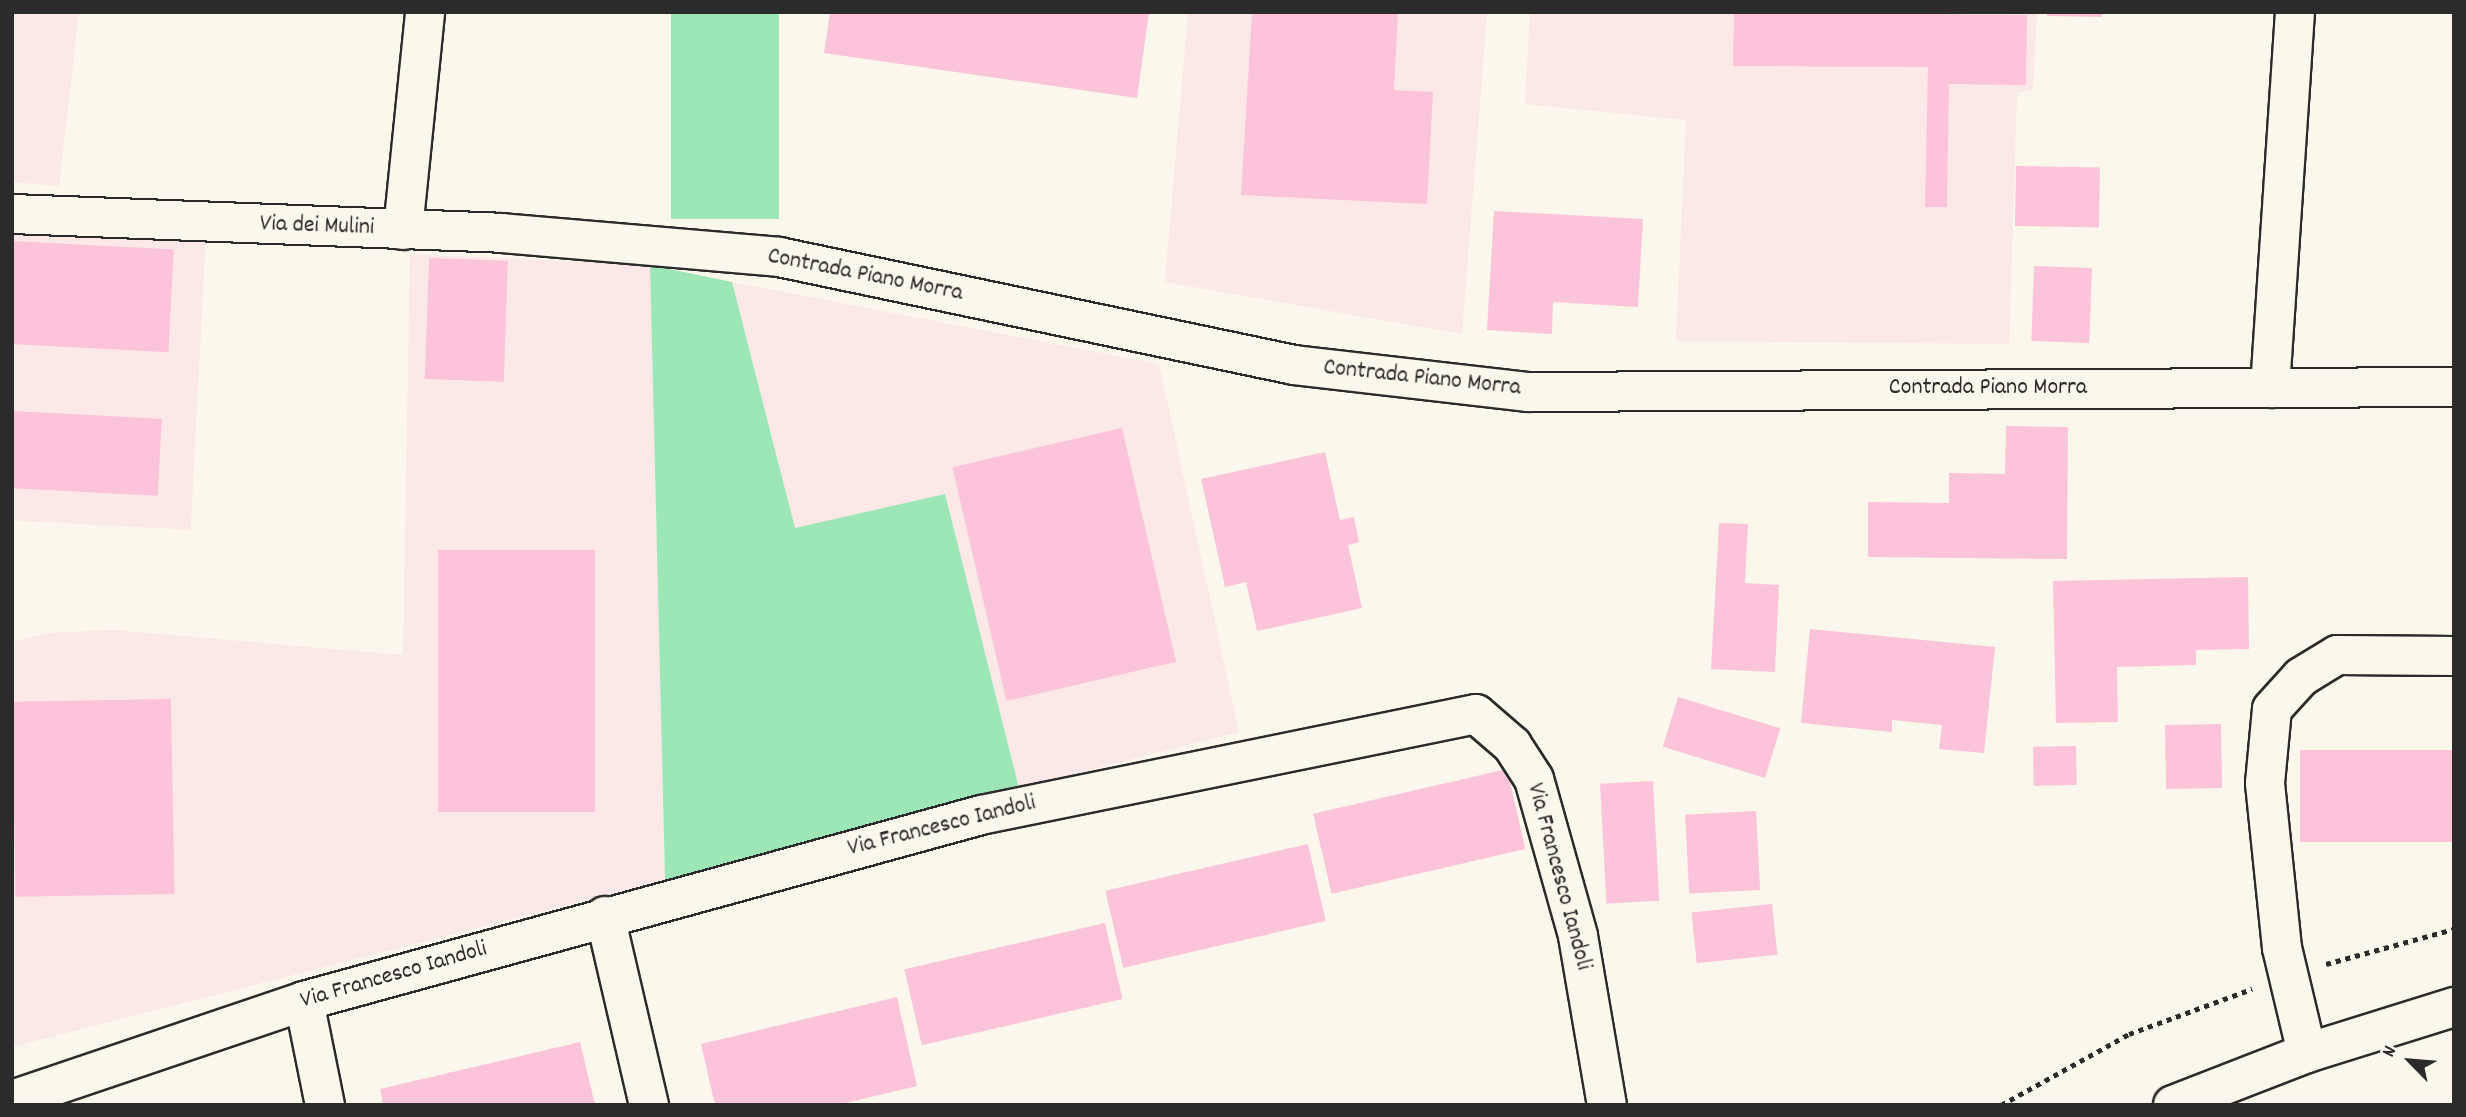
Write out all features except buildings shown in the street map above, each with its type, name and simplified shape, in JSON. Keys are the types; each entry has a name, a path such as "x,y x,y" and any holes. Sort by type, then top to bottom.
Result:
{"street":[{"name":"Via dei Mulini","path":"12,214 402,230 425,12"},
{"path":"2270,388 2295,12"},
{"name":"Contrada Piano Morra","path":"402,230 501,233 779,257 1294,365 1527,392 2454,387"},
{"path":"2307,1053 2289,975 2265,783 2272,709 2301,677 2337,655 2454,656"},
{"name":"Via Francesco Iandoli","path":"12,1100 304,1001 605,916 981,815 1476,714 1512,745 1534,779 1578,936 1607,1105"},
{"path":"605,916 649,1105"},
{"path":"304,1001 325,1105"},
{"path":"2173,1105 2307,1053 2454,1007"}],"path":[{"path":"2000,1105 2129,1034 2289,975 2454,929"}],"shaded area":[{"path":"12,12 79,12 59,186 12,182"},
{"path":"1188,12 1487,12 1462,334 1165,282"},
{"path":"1530,12 2037,12 2033,90 2017,93 2009,344 1676,341 1686,120 1525,104"},
{"path":"12,229 206,239 191,530 12,520"},
{"path":"410,254 650,265 665,880 12,1047 12,642 47,633 113,630 403,655"},
{"path":"732,282 1159,364 1239,732 1019,788 945,495 795,528"}],"green space":[{"path":"671,12 779,12 779,219 671,219"},
{"path":"650,265 732,282 795,528 945,494 1019,788 665,880"}]}
